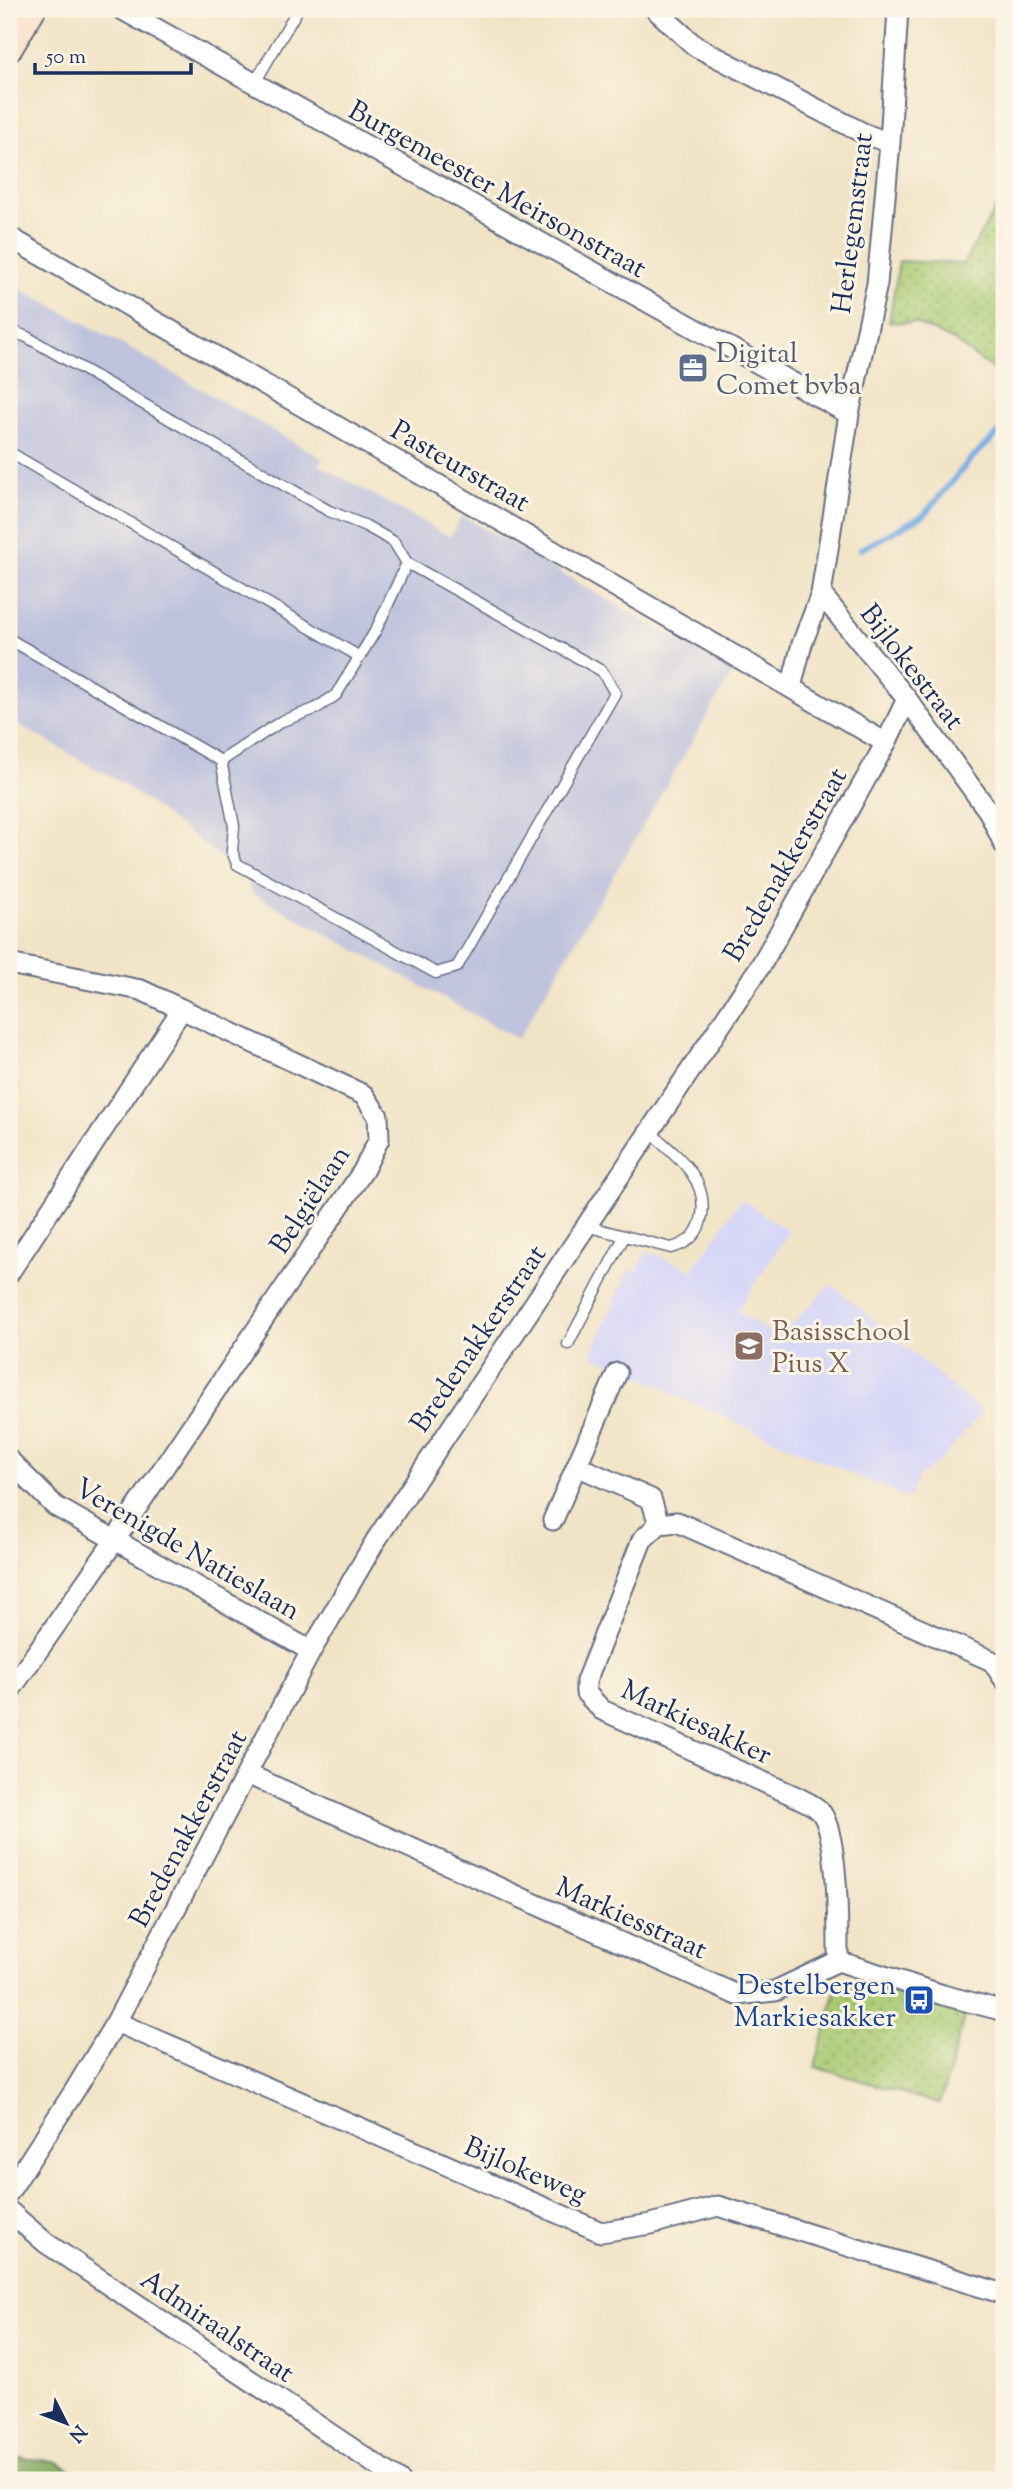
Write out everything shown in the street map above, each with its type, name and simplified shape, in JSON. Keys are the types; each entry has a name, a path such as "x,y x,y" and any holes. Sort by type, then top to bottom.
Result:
{"main road":[{"path":"9,48 32,9"}],"street":[{"name":"Burgemeester Meirsonstraat","path":"121,9 849,414"},
{"path":"655,9 695,46 865,134 890,143"},
{"name":"Herlegemstraat","path":"791,687 802,644 821,594 849,414 877,285 890,143 898,9"},
{"name":"Pasteurstraat","path":"9,237 886,743"},
{"name":"Bijlokestraat","path":"821,594 906,699 989,813 1004,844"},
{"name":"Bredenakkerstraat","path":"116,2022 311,1651 376,1540 761,965 886,743 906,699"},
{"name":"Belgiëlaan","path":"9,964 141,990 364,1095 378,1116 379,1139 363,1171 9,1692"},
{"path":"9,1273 182,1009"},
{"path":"553,1520 617,1373"},
{"name":"Verenigde Natieslaan","path":"9,1460 55,1506 311,1651"},
{"path":"577,1466 651,1499 659,1524 677,1522 890,1615 992,1661 1004,1679"},
{"name":"Markiesakker","path":"659,1524 642,1540 586,1681 586,1693 602,1710 797,1797 820,1810 830,1831 838,1919 838,1961"},
{"name":"Markiesstraat","path":"247,1774 737,1995 775,1991 838,1961"},
{"path":"838,1961 943,1995 1004,2011"},
{"path":"9,2192 116,2022"},
{"name":"Bijlokeweg","path":"116,2022 601,2232 651,2224 718,2206 1004,2294"},
{"name":"Admiraalstraat","path":"12,2219 399,2480"}],"lane":[{"path":"254,84 298,9"},
{"path":"9,330 27,337 329,511 366,526 394,542 407,563 602,671 615,693 457,967 436,973 237,864 232,851 234,826 221,761 9,639"},
{"path":"9,452 360,657"},
{"path":"221,761 282,721 315,709 335,695 376,630 407,563"},
{"path":"586,1226 671,1248 683,1245 698,1231 703,1213 702,1196 694,1175 682,1160 649,1131"},
{"path":"568,1344 624,1237"}],"shaded area":[{"path":"9,283 323,459 319,465 450,537 462,516 733,672 518,1039 253,894 245,876 128,787 9,719"},
{"name":"Basisschool Pius X","path":"741,1199 789,1232 737,1311 778,1338 831,1284 982,1412 942,1459 918,1477 909,1499 591,1355 629,1269 637,1272 646,1251 692,1271"}],"green space":[{"path":"1004,194 1004,377 952,340 916,323 889,322 899,261 963,264"},
{"path":"849,1981 965,2014 940,2104 815,2067 837,1986"},
{"path":"9,2457 55,2461 90,2480 9,2480"}],"waterway":[{"path":"861,549 924,515 971,459 1004,428"}],"place":[{"name":"Digital Comet bvba","path":"693,368"},
{"name":"Basisschool Pius X","path":"749,1346"},
{"name":"Destelbergen Markiesakker","path":"919,2000"}]}
